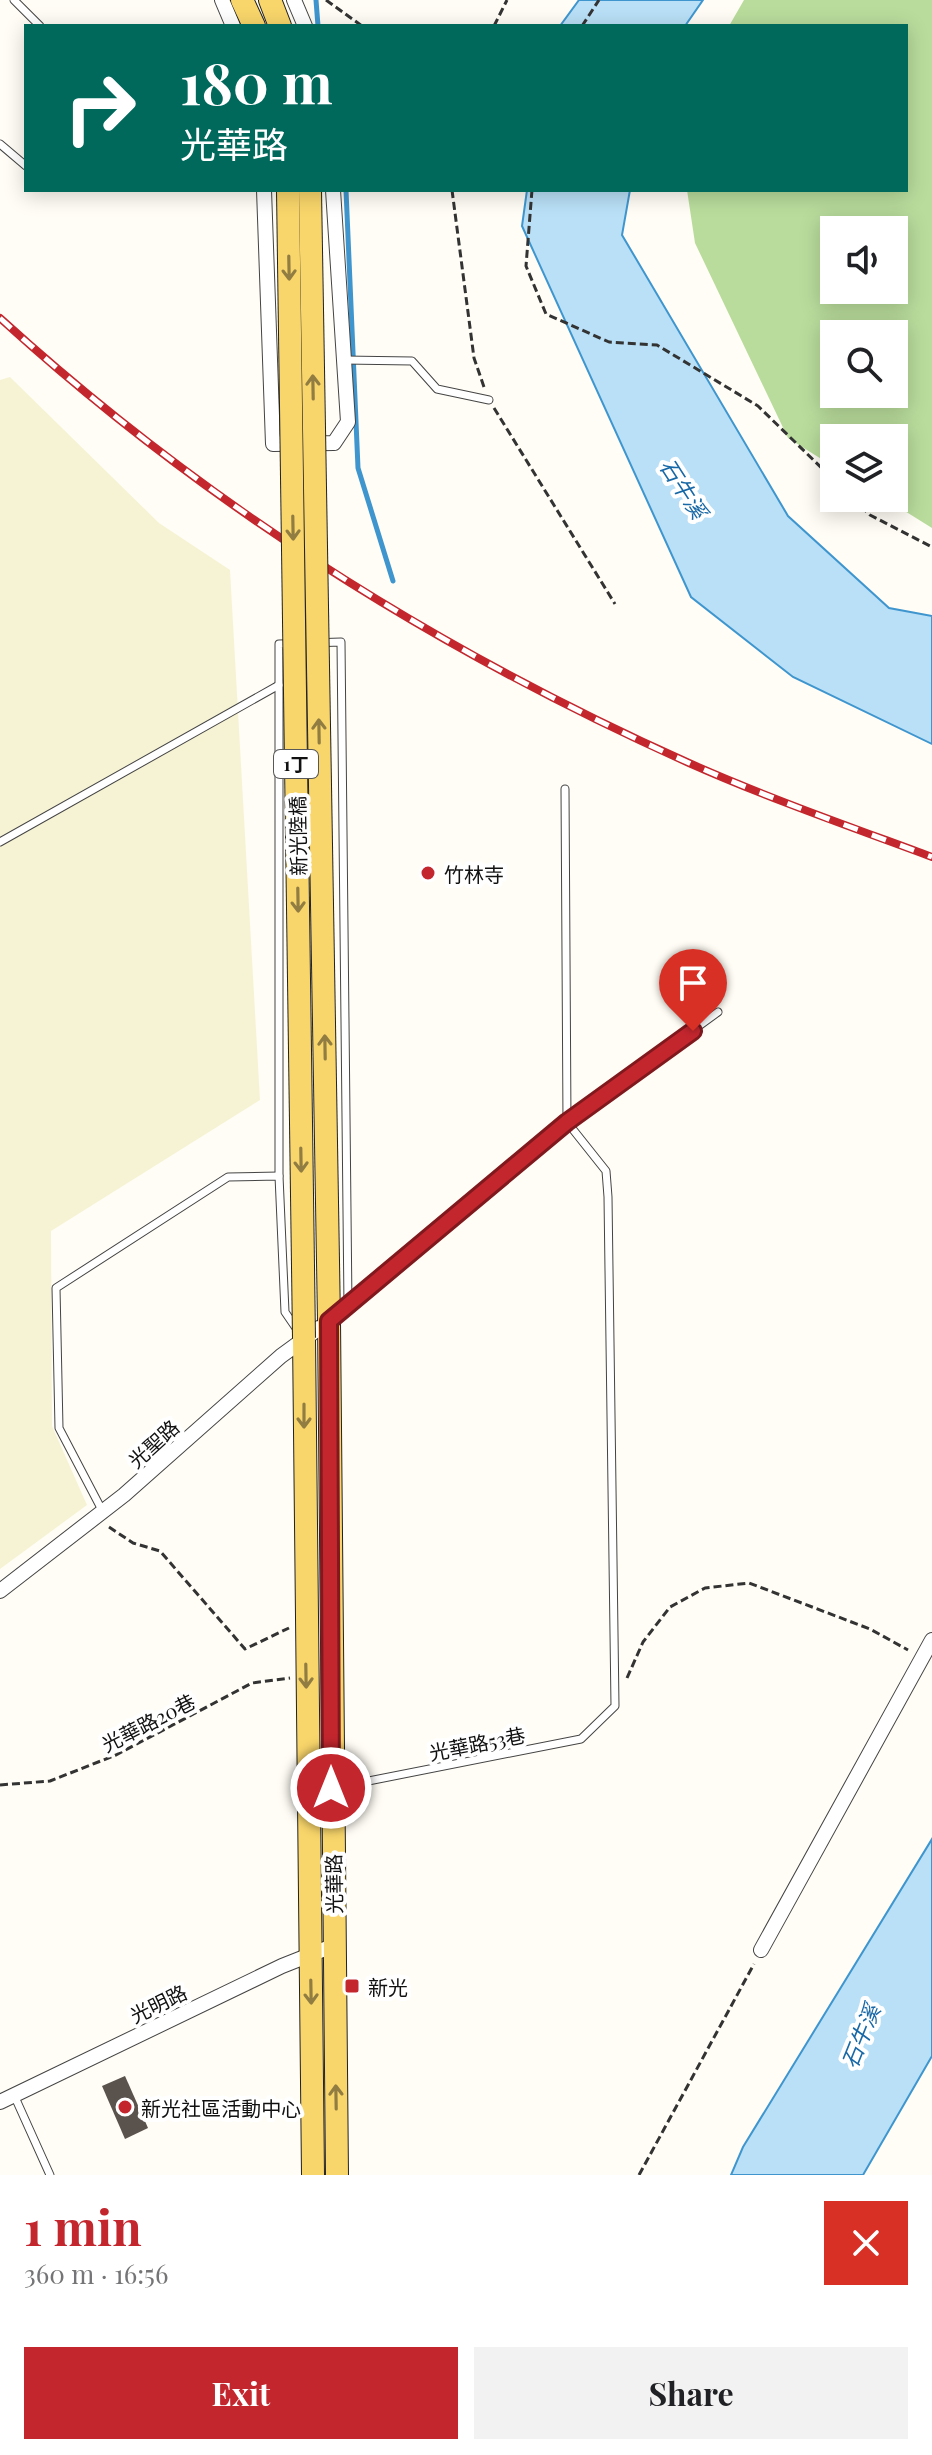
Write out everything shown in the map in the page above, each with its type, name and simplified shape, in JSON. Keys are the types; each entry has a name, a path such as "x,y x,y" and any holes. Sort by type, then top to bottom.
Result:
{"main road":[{"path":"242,0 253,24"},
{"path":"270,0 279,24"},
{"name":"新光陸橋","path":"288,192 304,1338"},
{"name":"新光陸橋","path":"310,192 329,1321"},
{"name":"光華路","path":"329,1321 337,2175"},
{"name":"光華路","path":"304,1338 313,2175"},
{"path":"308,1728 332,1727"}],"street":[{"path":"222,0 232,24"},
{"path":"294,0 304,24"},
{"path":"264,192 273,444 334,443 348,422 333,192"},
{"name":"光聖路","path":"0,1591 99,1515 304,1338 329,1321"},
{"path":"761,1950 932,1640"},
{"name":"光明路","path":"7,2099 310,1954 335,1945"}],"lane":[{"path":"14,0 38,24"},
{"path":"0,144 24,164"},
{"path":"344,360 412,361 437,389 489,400"},
{"path":"304,1338 285,1312 279,1176 279,644 341,642 348,1306"},
{"path":"0,842 279,685"},
{"path":"565,789 567,1122 606,1171 615,1706"},
{"path":"329,1321 567,1122 718,1012"},
{"path":"99,1515 59,1428 56,1288 228,1177 279,1176"},
{"name":"光華路53巷","path":"331,1788 581,1739 615,1706"},
{"path":"7,2099 50,2175"}],"path":[{"path":"326,0 359,24"},
{"path":"495,24 507,0"},
{"path":"583,24 599,0"},
{"path":"452,192 474,358 489,400 615,604"},
{"path":"532,192 526,266 546,314 609,342 657,345 758,406 820,466"},
{"path":"867,512 932,547"},
{"path":"99,1515 133,1543 160,1551 245,1649 306,1620"},
{"path":"615,1706 643,1642 670,1607 705,1588 749,1583 870,1629 922,1658"},
{"name":"光華路20巷","path":"0,1785 50,1781 116,1755 252,1683 306,1676"},
{"path":"639,2175 761,1950"}],"shaded area":[{"path":"10,377 159,523 230,570 260,1100 51,1231 52,1426 87,1505 0,1569 0,380"}],"green space":[{"path":"744,0 932,0 932,528 906,512 908,424 820,424 820,458 788,438 695,243 687,192 908,192 908,24 730,24"}],"water":[{"path":"579,0 703,0 686,24 561,24"},
{"name":"石牛溪","path":"527,192 630,192 622,235 788,516 889,608 932,616 932,744 793,677 691,597 522,226"},
{"name":"石牛溪","path":"932,1839 932,2056 863,2175 731,2175 743,2147"}],"building":[{"name":"新光社區活動中心","path":"125,2076 148,2128 125,2139 102,2086"}],"waterway":[{"path":"316,0 318,24"},
{"path":"346,192 358,468 393,581"}],"railway":[{"path":"0,318 78,386 241,511 415,622 504,672 689,763 932,857"}],"place":[{"name":"竹林寺","path":"428,873"},
{"name":"新光","path":"352,1986"},
{"name":"新光社區活動中心","path":"125,2107"}],"route":[{"path":"331,1788 329,1321 567,1122 693,1031"}]}
